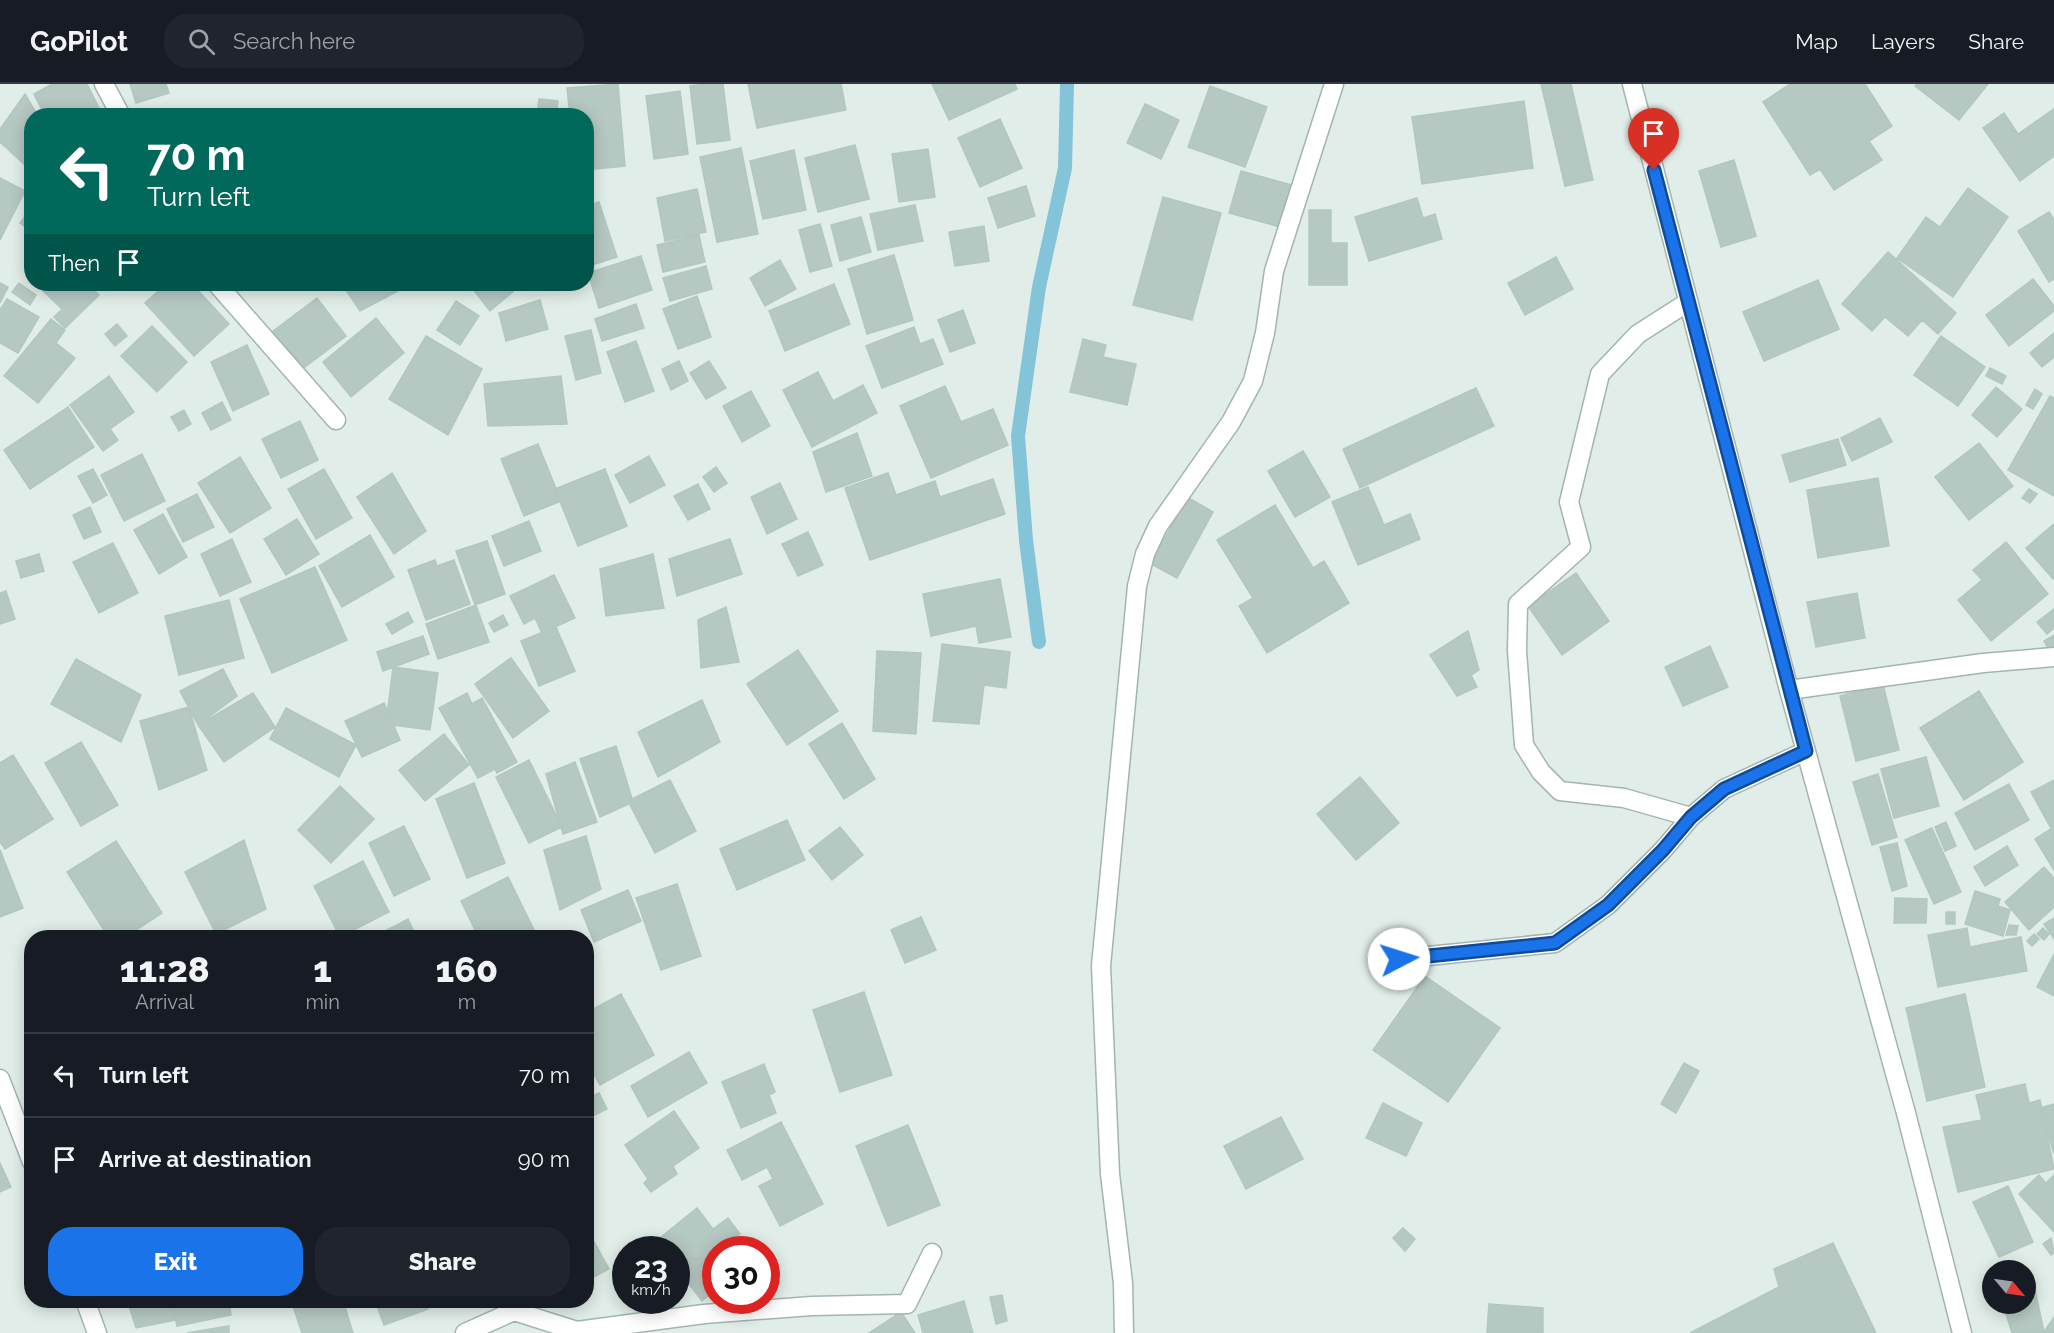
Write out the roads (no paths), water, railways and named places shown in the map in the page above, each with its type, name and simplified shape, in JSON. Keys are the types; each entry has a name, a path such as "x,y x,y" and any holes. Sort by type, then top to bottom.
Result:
{"street":[{"path":"104,84 118,108"},
{"path":"1124,1333 1123,1283 1110,1174 1101,966 1137,586 1145,554 1158,526 1231,422 1253,381 1265,333 1274,272 1334,84"},
{"path":"1632,84 1789,690 1906,1113 1962,1333"},
{"path":"223,291 336,420"},
{"path":"1688,302 1638,334 1600,374 1569,502 1581,547 1518,604 1516,651 1524,745 1541,772 1560,791 1624,798 1691,817"},
{"path":"1789,690 1983,663 2054,657"},
{"path":"1399,959 1555,943 1608,905 1663,850 1691,817 1724,789 1806,751"},
{"path":"0,1079 24,1140"},
{"path":"465,1333 514,1311 577,1331 715,1314 812,1306 907,1304 932,1253"},
{"path":"88,1308 97,1333"}],"waterway":[{"path":"1039,642 1026,540 1018,436 1039,287 1065,168 1067,84"}]}
